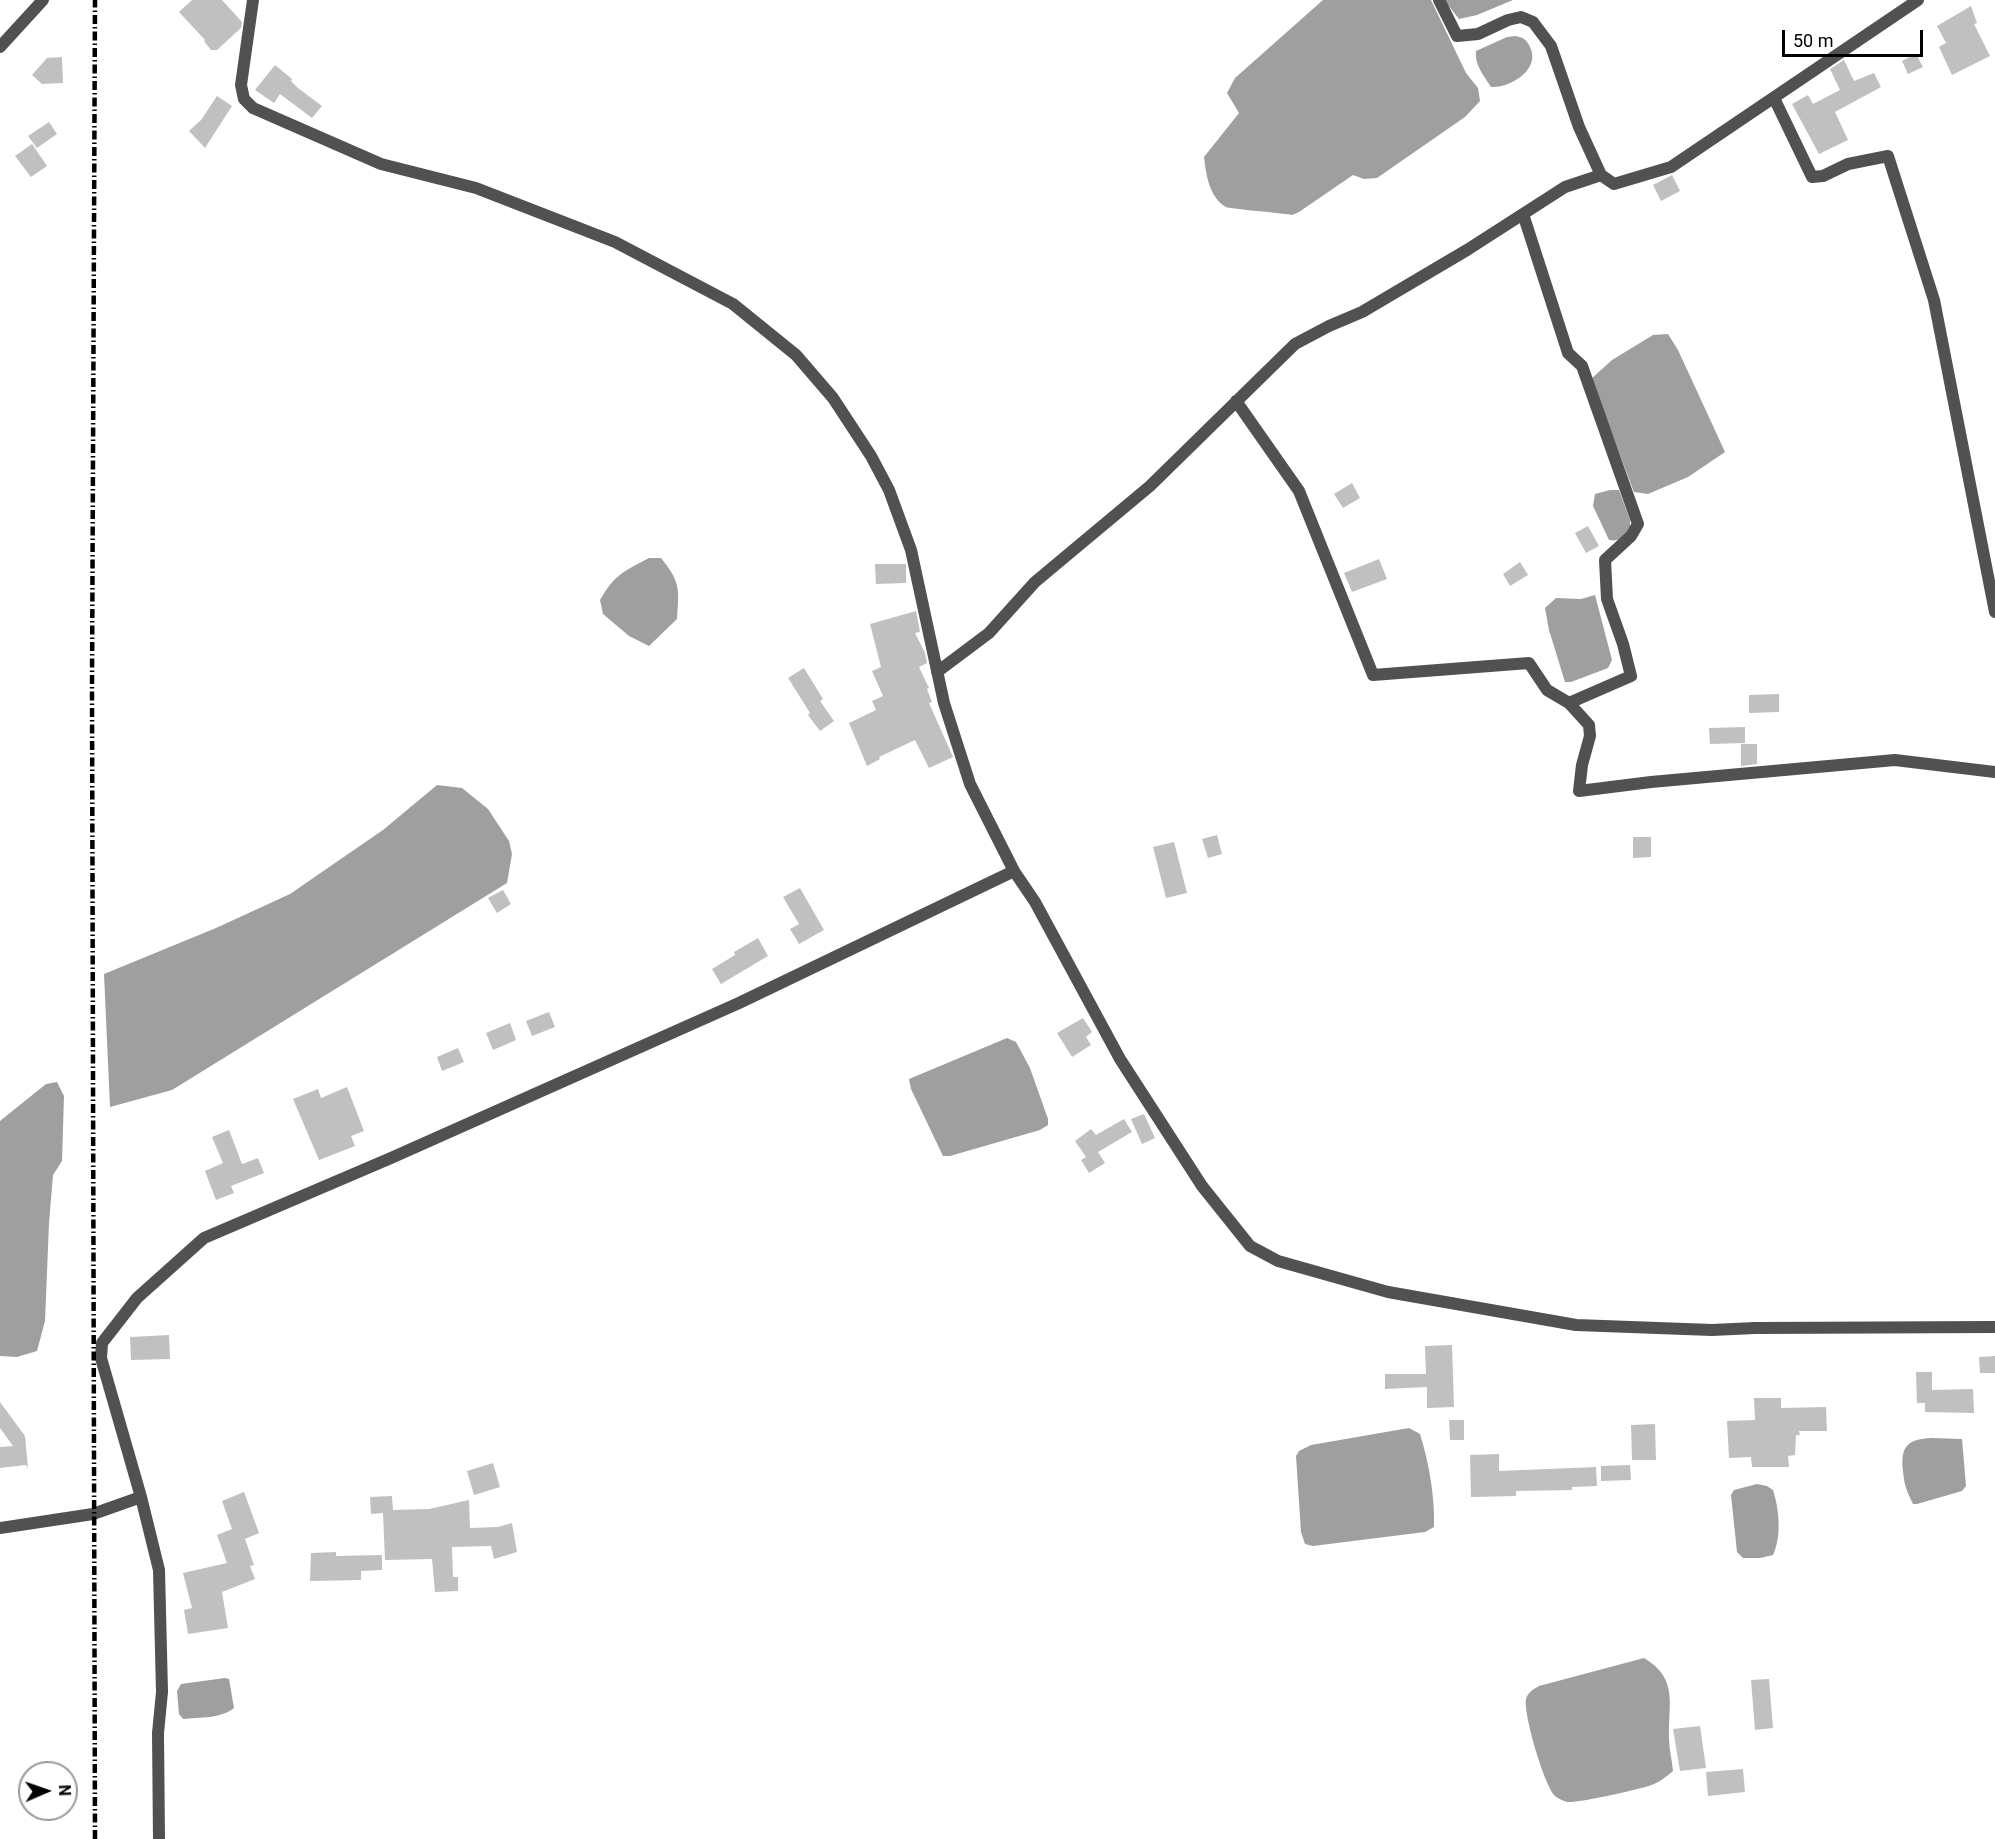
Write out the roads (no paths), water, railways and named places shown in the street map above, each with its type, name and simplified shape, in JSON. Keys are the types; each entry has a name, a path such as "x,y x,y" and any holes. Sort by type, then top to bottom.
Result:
{"street":[{"path":"0,47 43,0"},
{"path":"253,0 241,85 244,99 253,108 381,164 476,188 615,242 733,304 796,355 833,398 872,456 889,490 911,550 944,703 970,784 1014,871 1035,902 1120,1059 1202,1186 1250,1246 1278,1261 1388,1292 1576,1326 1712,1330 1995,1327"},
{"path":"1440,0 1457,36 1478,34 1521,16 1533,22 1551,46 1579,127 1601,175 1614,184 1671,167 1918,0"},
{"path":"1774,98 1812,177 1823,176 1848,164 1888,156 1934,300 1995,612"},
{"path":"937,672 989,633 1035,582 1150,486 1294,345 1329,326 1362,312 1565,187 1601,175"},
{"path":"1523,214 1568,353 1582,366 1638,524 1631,536 1605,560 1607,598 1631,676 1569,703"},
{"path":"1236,401 1299,491 1373,675 1529,663 1547,690 1569,703 1589,725 1590,736 1582,765 1579,791 1651,782 1895,760 1995,772"},
{"path":"159,1839 158,1733 162,1692 159,1570 141,1497 100,1358 102,1343 137,1298 204,1238 391,1158 739,1003 1014,871"},
{"path":"0,1528 93,1514 141,1497"}],"railway":[{"path":"95,0 92,689 95,1839"}]}
